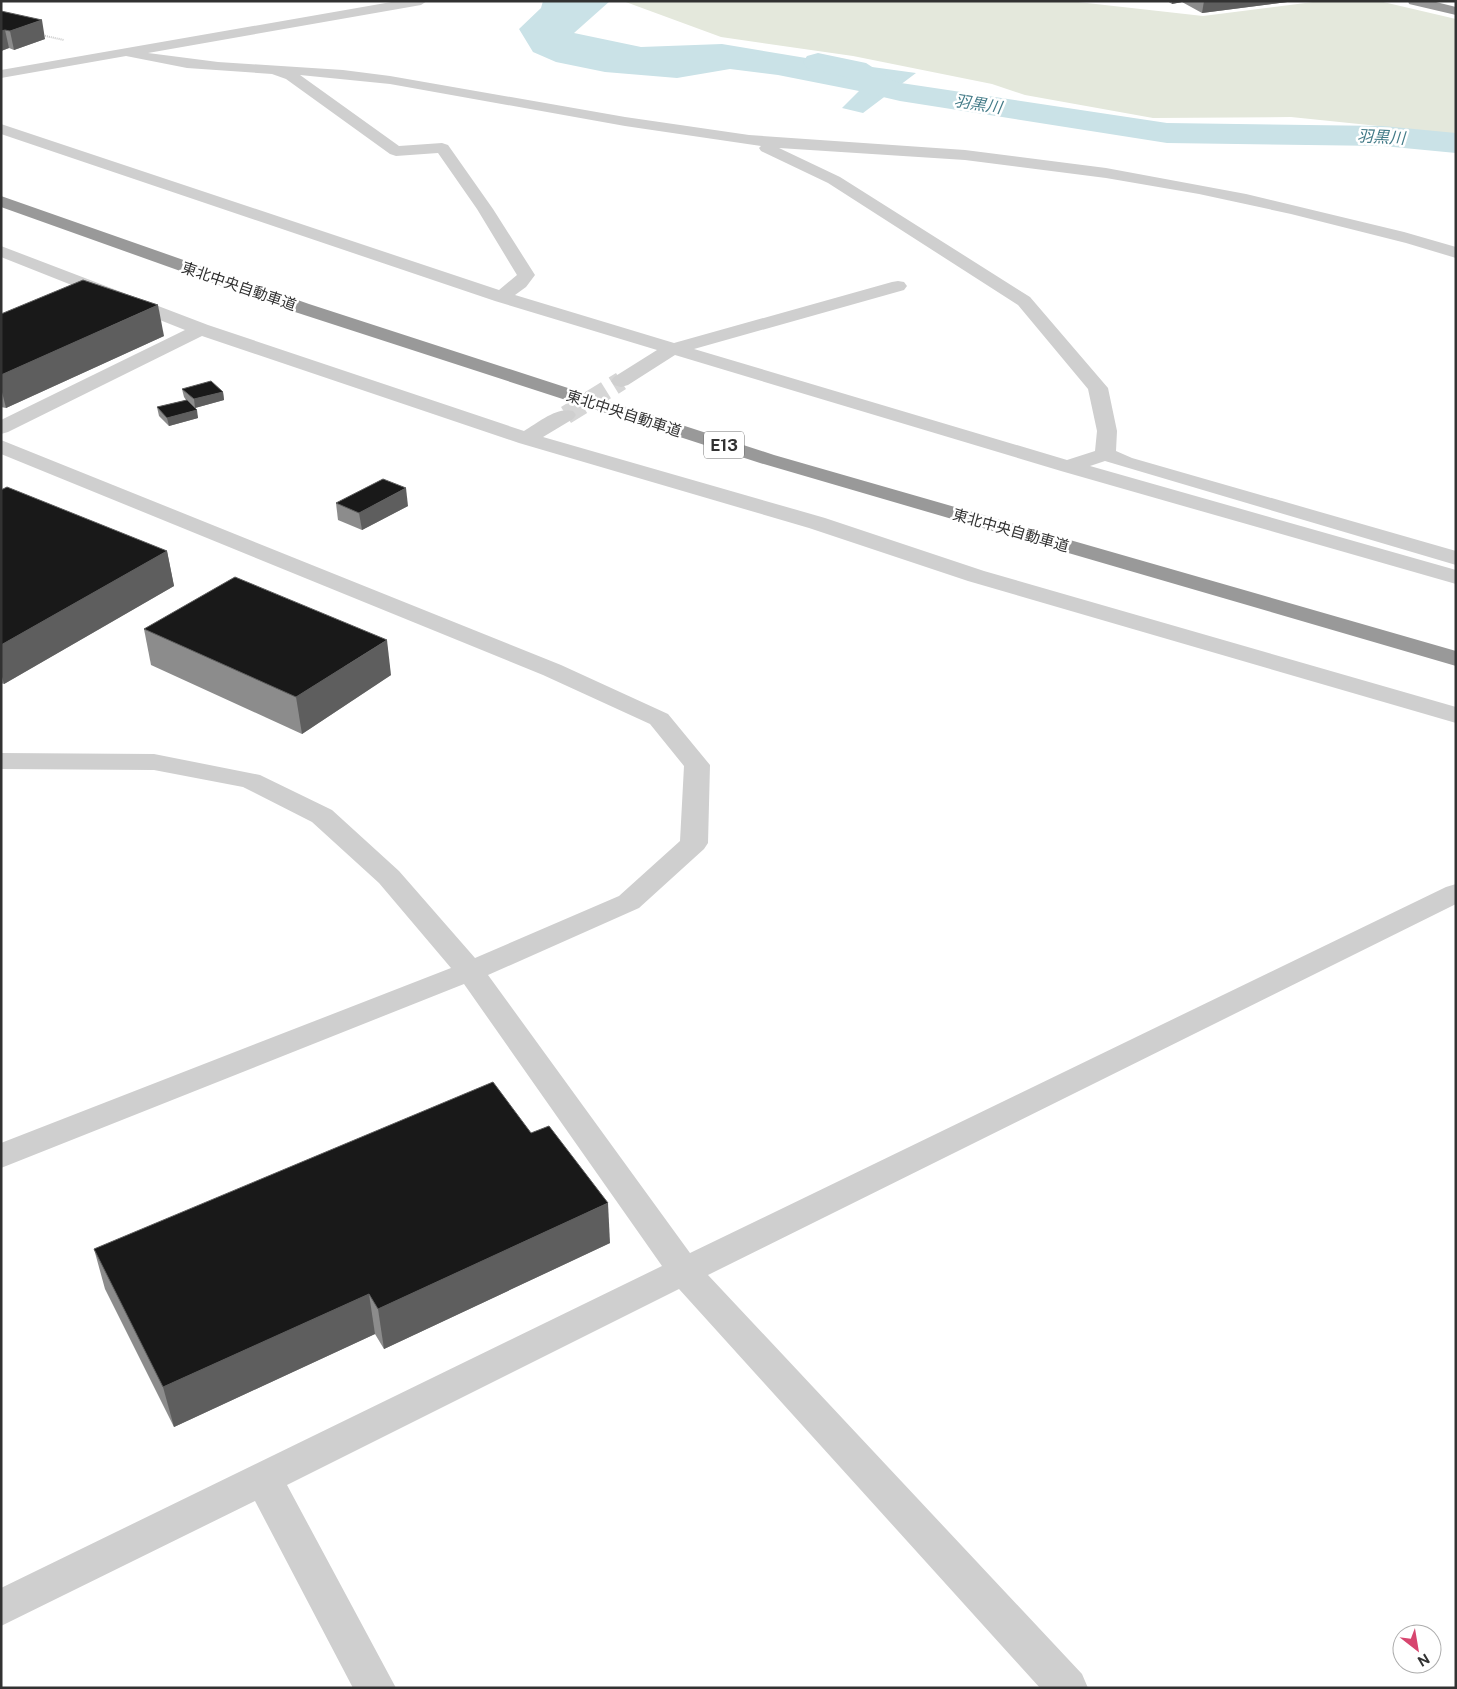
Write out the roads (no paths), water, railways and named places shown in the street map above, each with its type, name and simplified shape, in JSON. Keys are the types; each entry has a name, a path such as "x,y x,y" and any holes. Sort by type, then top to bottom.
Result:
{"highway":[{"path":"1414,1 1456,11"},
{"name":"東北中央自動車道","path":"1,190 126,236 320,301 504,362 726,432 1456,642"},
{"name":"東北中央自動車道","path":"1,200 98,237 312,311 767,459 1456,659"}],"street":[{"path":"1,67 378,1"},
{"path":"1,74 421,1"},
{"path":"126,52 169,61 273,71 334,72 379,78 594,117 749,140 824,147 964,155 1075,169 1185,187 1301,211 1433,245 1456,253"},
{"path":"273,71 290,76 396,151 442,148 485,208 526,275 520,283 501,297"},
{"path":"1,129 501,297 1068,467 1456,577"},
{"path":"749,140 834,180 1024,301 1098,388 1107,431 1105,454"},
{"path":"1,251 200,329 526,440 817,523 976,576 1456,715"},
{"path":"621,381 672,349 898,286"},
{"path":"1,428 200,329"},
{"path":"526,440 566,415"},
{"path":"1,446 552,670 659,719 697,765 694,842 629,902 470,971 1,1156"},
{"path":"1068,467 1105,454 1125,462 1456,558"},
{"path":"1,761 154,762 251,781 322,816 389,878 470,971 684,1271 1067,1688"},
{"path":"1,1608 1456,893"},
{"path":"263,1478 376,1688"}],"water":[{"path":"543,1 610,1 574,33 641,47 722,44 916,73 863,113 842,108 859,91 778,75 730,69 677,78 605,72 556,62 533,52 519,29 541,8"}],"waterway":[{"name":"羽黒川","path":"818,62 855,70 881,87 900,92 1167,133 1383,136 1456,143"}],"tunnel":[{"path":"566,415 621,381"}]}
